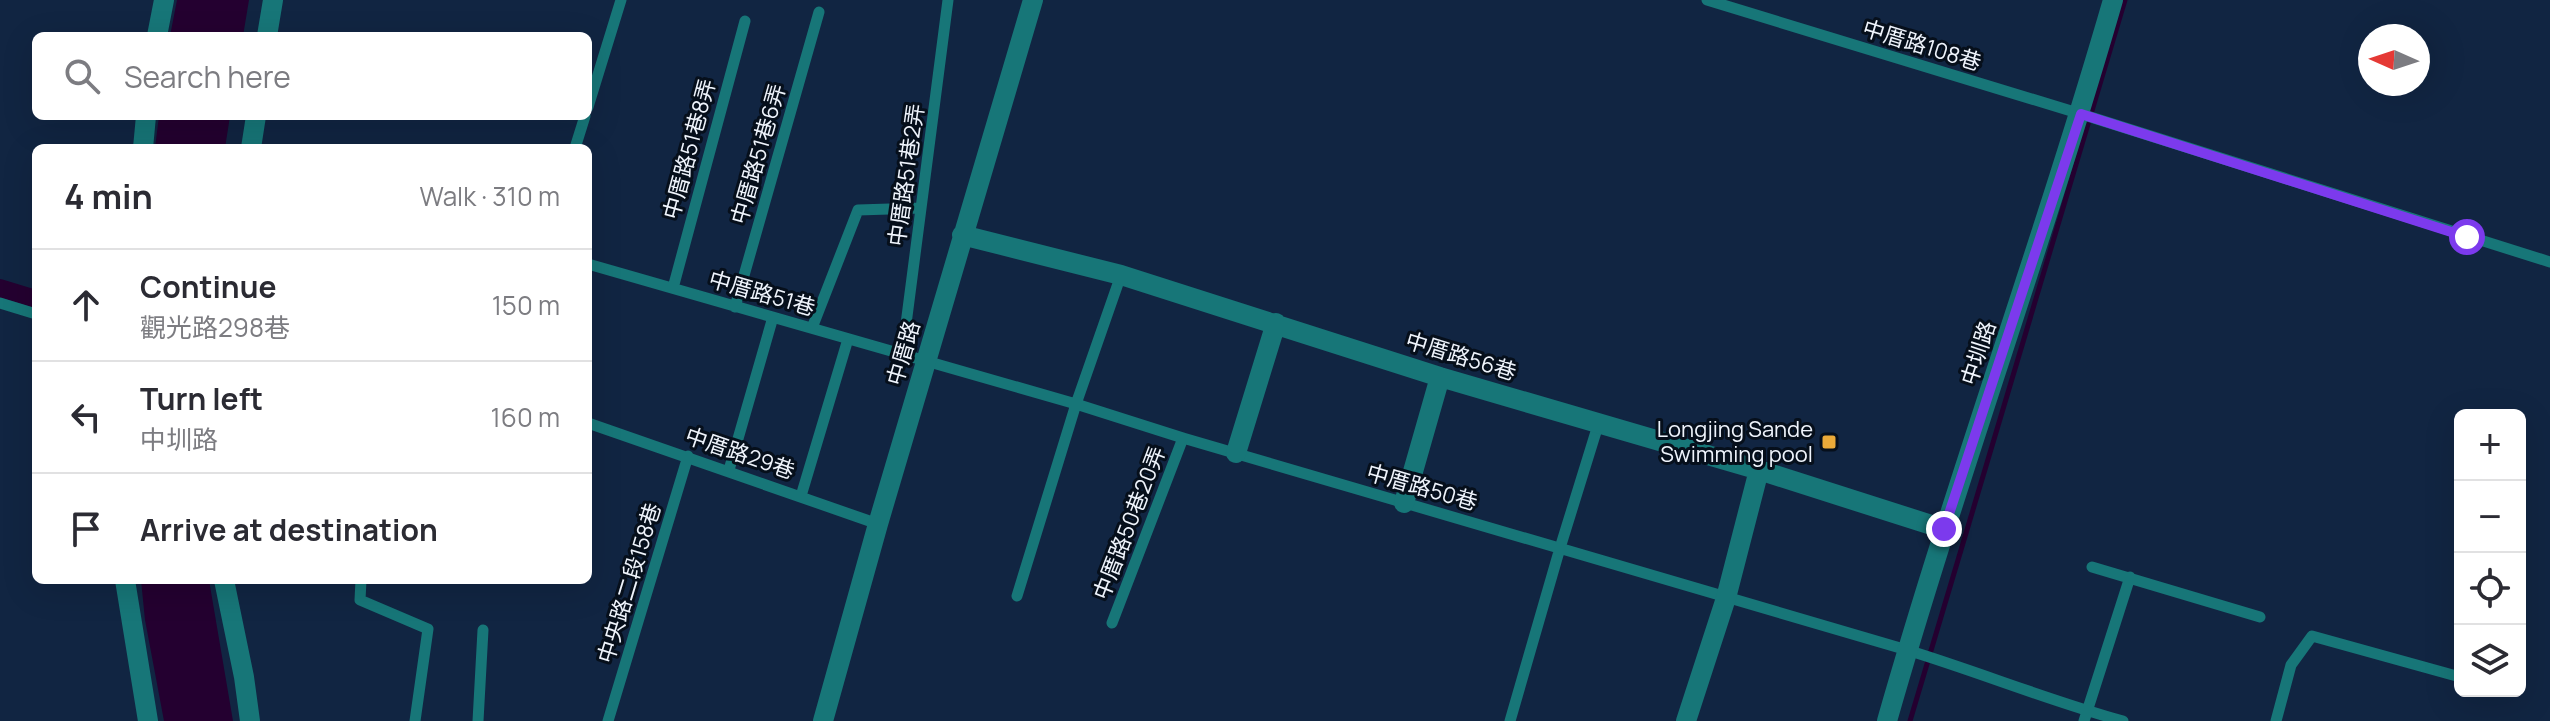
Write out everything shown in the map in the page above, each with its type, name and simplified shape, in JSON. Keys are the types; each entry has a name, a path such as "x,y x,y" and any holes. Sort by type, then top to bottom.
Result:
{"street":[{"path":"158,32 164,0"},
{"path":"268,32 273,0"},
{"name":"中厝路","path":"823,721 962,235 1033,0"},
{"name":"中圳路","path":"1887,721 1944,529 2081,114 2113,0"},
{"path":"143,144 146,120"},
{"path":"252,144 255,120"},
{"name":"中厝路56巷","path":"962,235 1121,275 1440,377 1759,470 1944,529"},
{"path":"1236,453 1276,323"},
{"path":"1404,503 1440,377"},
{"path":"1686,721 1726,598 1759,470"},
{"path":"126,584 148,721"},
{"path":"225,584 250,721"}],"lane":[{"path":"592,94 621,0"},
{"name":"中厝路51巷2弄","path":"902,355 948,0"},
{"name":"中厝路108巷","path":"1707,0 2550,262"},
{"name":"中厝路51巷6弄","path":"735,307 819,12"},
{"name":"中厝路51巷8弄","path":"673,288 745,21"},
{"path":"576,144 584,120"},
{"path":"812,328 858,210 921,208"},
{"name":"中厝路51巷","path":"592,265 926,361"},
{"path":"1017,596 1076,404 1121,275"},
{"path":"0,303 32,313"},
{"path":"729,470 773,317"},
{"path":"801,496 848,339"},
{"name":"中厝路50巷","path":"926,361 1907,650 1985,674 2085,716 2123,721"},
{"path":"1510,721 1599,422"},
{"name":"中厝路29巷","path":"592,424 878,524"},
{"name":"中厝路50巷20弄","path":"1112,623 1183,438"},
{"name":"中央路二段158巷","path":"608,721 688,456"},
{"path":"2092,567 2260,617"},
{"path":"2085,716 2130,577"},
{"path":"361,584 360,600 428,629 415,721"},
{"path":"478,721 483,630"},
{"path":"2276,721 2291,665 2312,636 2454,675"}],"shaded area":[{"path":"177,0 249,0 244,32 171,32"},
{"path":"158,120 229,120 226,144 156,144"},
{"path":"141,584 210,584 233,721 164,721"}],"waterway":[{"path":"1910,721 2125,0"},
{"path":"0,288 32,298"}],"place":[{"name":"Longjing Sande Swimming pool","path":"1829,442"}],"route":[{"path":"1944,529 2081,114 2467,237"}]}
